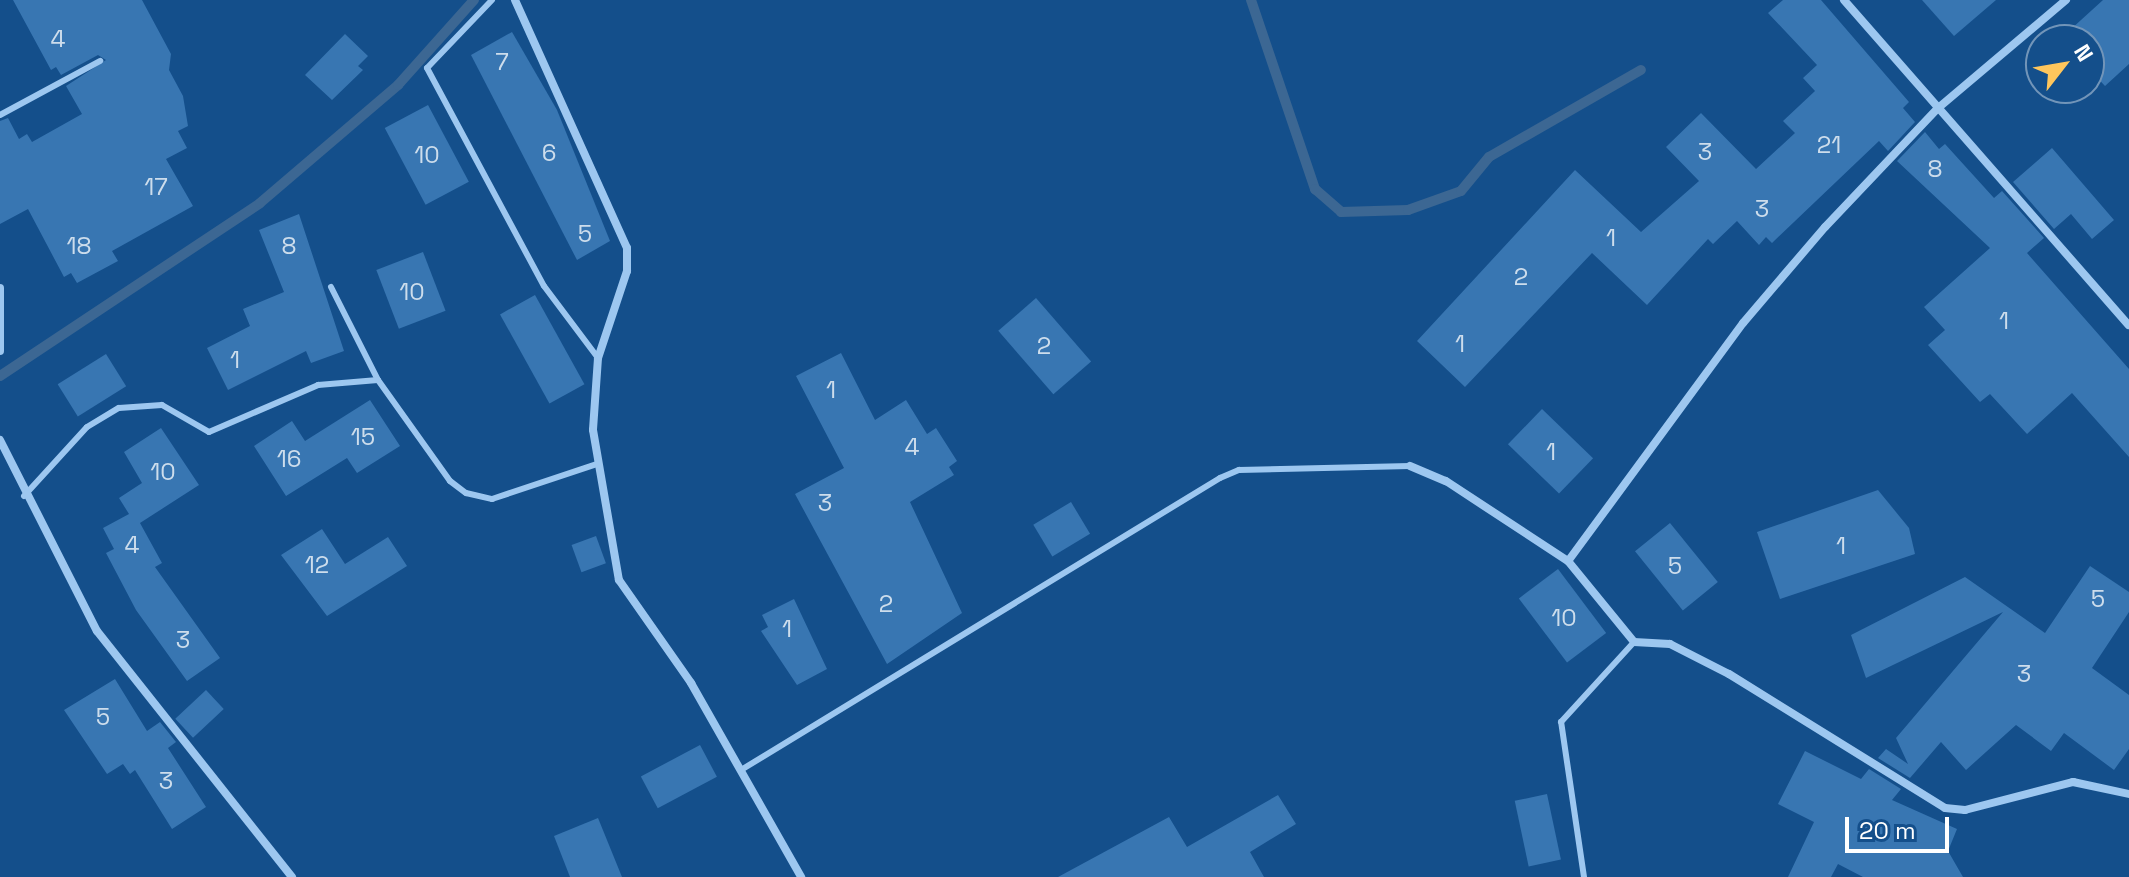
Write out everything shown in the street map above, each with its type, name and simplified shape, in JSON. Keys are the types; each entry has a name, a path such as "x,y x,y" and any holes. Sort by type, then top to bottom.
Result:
{"street":[{"path":"515,0 627,248 627,271 598,358 597,464 619,580 691,683 801,877"},
{"path":"1844,0 2129,325"},
{"path":"1568,561 1743,323 1938,108 2066,0"},
{"path":"0,288 0,351"},
{"path":"0,440 24,497 97,631 292,877"},
{"path":"1410,466 1446,481 1568,561 1634,642 1670,644 1729,674 1945,808 1965,810 2073,782 2129,794"}],"lane":[{"path":"492,0 427,68 544,286 598,358"},
{"path":"0,115 100,61"},
{"path":"331,287 378,380 450,481 477,499 597,464"},
{"path":"24,497 87,427 119,408 162,405 209,432 318,385 378,380"},
{"path":"741,770 1220,478 1239,470 1410,466"},
{"path":"1584,877 1561,722 1634,642"}],"building":[{"path":"13,0 142,0 171,54 169,70 183,96 188,126 178,131 187,148 166,159 193,206 112,251 118,261 77,283 71,273 64,277 28,209 0,224 0,121 8,118 19,139 27,134 32,142 82,114 66,86 106,60 98,55 61,75 56,67 51,70"},
{"path":"1783,0 1821,0 1909,102 1903,108 1915,122 1888,151 1879,141 1772,243 1766,237 1759,245 1737,221 1713,244 1708,239 1647,305 1592,253 1465,387 1417,341 1575,170 1641,232 1699,181 1666,147 1701,113 1756,169 1795,133 1783,121 1815,91 1803,78 1817,65 1768,13"},
{"path":"1922,0 1996,0 1954,36"},
{"path":"2103,0 2129,0 2129,64 2105,86 2105,24 2077,24"},
{"path":"512,32 557,110 610,241 577,260 471,55"},
{"path":"345,34 368,56 358,66 363,70 332,100 305,75"},
{"path":"428,105 469,182 426,205 385,128"},
{"path":"1925,132 1939,149 1945,144 1994,198 2002,191 2044,238 2027,253 2129,369 2129,457 2072,393 2027,434 1990,394 1980,402 1928,345 1945,330 1924,307 1990,248 1897,161"},
{"path":"2052,148 2114,220 2092,239 2071,214 2054,229 2013,182"},
{"path":"299,214 344,351 311,363 306,351 228,390 207,348 250,326 243,309 284,292 259,230"},
{"path":"423,252 446,311 399,329 376,270"},
{"path":"535,295 584,384 549,404 500,314"},
{"path":"1036,298 1091,361 1053,394 998,331"},
{"path":"841,353 875,420 906,400 927,434 936,428 957,461 949,467 954,475 910,502 962,613 887,664 795,494 844,468 796,376"},
{"path":"106,354 126,386 78,416 58,384"},
{"path":"370,400 400,446 357,473 347,458 286,496 254,446 292,421 305,441"},
{"path":"1542,409 1593,458 1559,494 1508,444"},
{"path":"161,428 199,485 140,523 162,563 155,567 220,658 187,681 136,610 106,553 114,549 103,528 129,514 119,498 142,483 124,452"},
{"path":"1878,490 1909,528 1915,554 1780,599 1757,532"},
{"path":"1071,502 1090,534 1052,556 1033,525"},
{"path":"1670,523 1718,582 1683,610 1635,551"},
{"path":"322,529 345,564 388,537 407,566 327,616 281,555"},
{"path":"596,536 606,563 581,572 572,545"},
{"path":"2090,566 2129,592 2129,612 2092,668 2129,695 2129,749 2114,770 2064,733 2051,751 2016,725 1966,770 1941,742 1910,778 1878,758 1886,749 1908,764 1896,738 2003,612 1866,678 1851,635 1965,577 2045,633"},
{"path":"1558,569 1606,633 1567,662 1519,598"},
{"path":"794,599 827,669 797,685 761,631 768,627 762,615"},
{"path":"115,679 147,731 160,722 176,742 168,748 206,807 172,829 135,770 130,774 123,764 107,774 64,710"},
{"path":"206,690 224,709 193,738 175,719"},
{"path":"700,745 717,777 658,808 641,776"},
{"path":"1805,751 1861,779 1869,769 1901,789 1892,800 1957,829 1948,851 1963,877 1863,877 1838,864 1831,877 1788,877 1814,822 1778,804"},
{"path":"1547,794 1561,860 1529,866 1515,801"},
{"path":"1278,795 1296,824 1250,852 1264,877 1058,877 1169,817 1187,847"},
{"path":"598,818 622,877 570,877 554,836"}],"waterway":[{"path":"0,376 260,203 398,85 474,0"},
{"path":"1251,0 1315,189 1341,212 1408,210 1461,191 1489,157 1641,70"}]}
